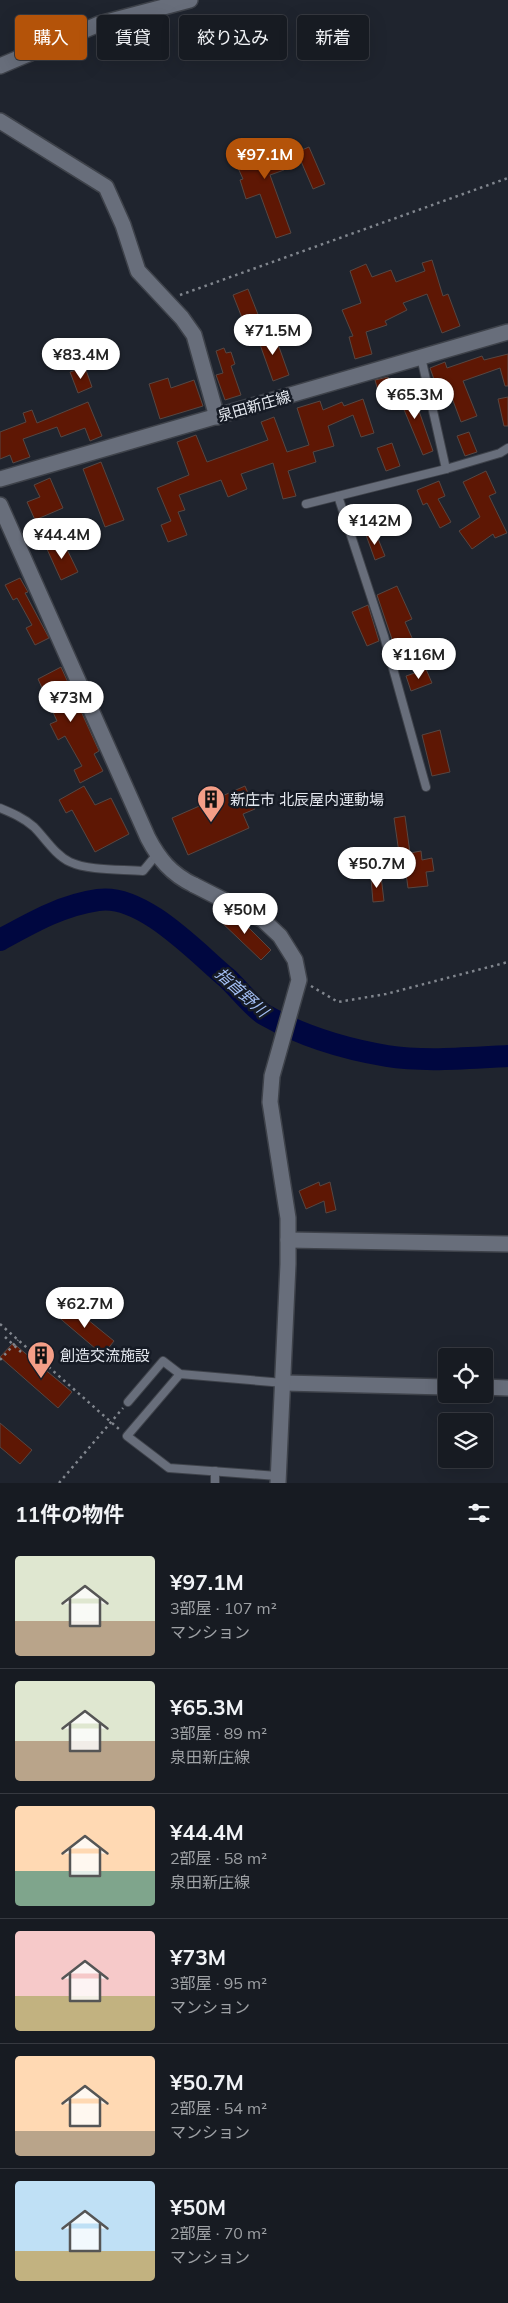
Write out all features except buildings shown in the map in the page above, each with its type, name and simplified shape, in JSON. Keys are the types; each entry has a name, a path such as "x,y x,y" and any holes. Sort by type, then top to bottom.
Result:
{"street":[{"path":"0,66 99,24 190,0"},
{"path":"0,121 86,177 106,187 123,225 138,271 194,335 217,417"},
{"name":"泉田新庄線","path":"0,479 508,332"},
{"path":"0,506 157,854 178,877 263,920 280,936 296,960 299,980 272,1076 270,1102 283,1177 288,1240 284,1383 278,1479"},
{"path":"288,1240 508,1244"},
{"path":"284,1383 438,1387"},
{"path":"493,1387 508,1388"}],"lane":[{"path":"421,357 446,468"},
{"path":"306,504 446,468 500,453 508,448"},
{"path":"338,496 384,636 426,787"},
{"path":"0,808 17,815 33,827 46,843 70,862 98,867 143,870 157,854"},
{"path":"128,1402 162,1361 180,1374 284,1383"},
{"path":"180,1374 127,1436 169,1468 215,1471 278,1479"},
{"path":"215,1471 215,1483"}],"path":[{"path":"165,300 508,178"},
{"path":"299,980 338,1002 386,994 508,962"},
{"path":"0,1324 127,1436"},
{"path":"5,1337 21,1352"},
{"path":"0,1360 18,1340"},
{"path":"59,1483 128,1402"}],"waterway":[{"name":"指首野川","path":"0,940 59,910 85,902 115,900 150,915 184,940 227,978 261,1012 279,1023 324,1041 355,1050 401,1058 447,1059 508,1056"}],"place":[{"name":"新庄市 北辰屋内運動場","path":"211,823"},
{"name":"創造交流施設","path":"41,1379"}]}
